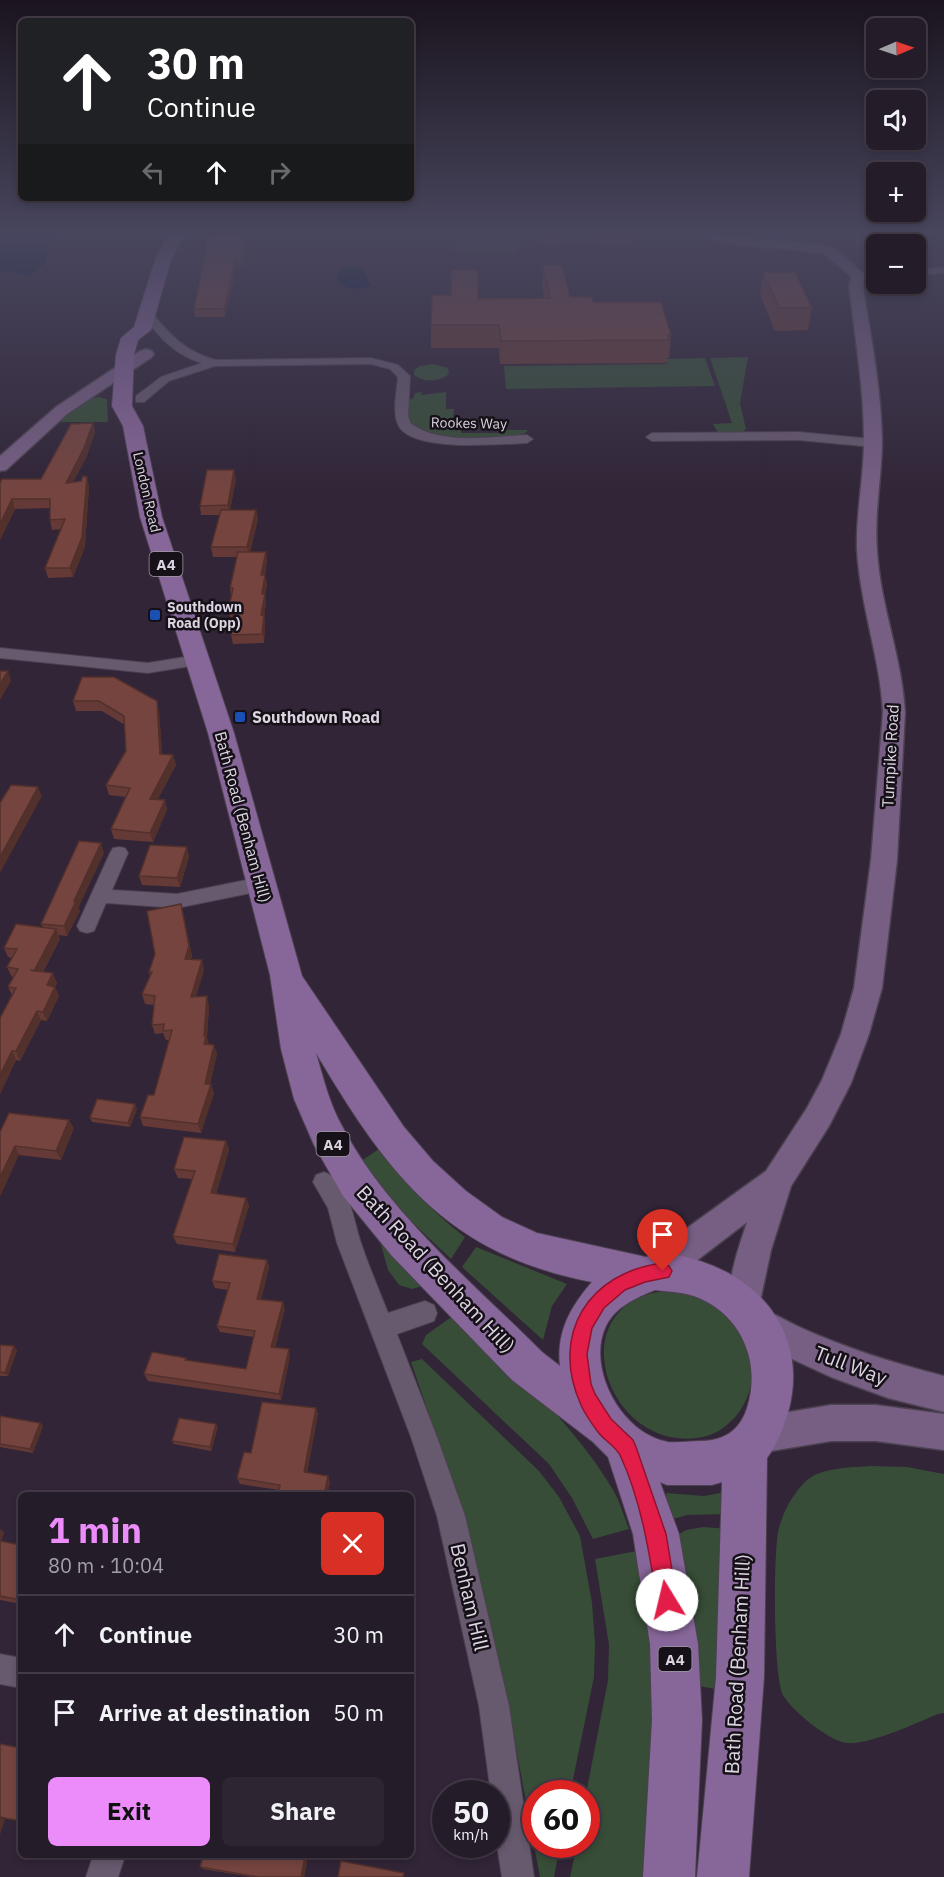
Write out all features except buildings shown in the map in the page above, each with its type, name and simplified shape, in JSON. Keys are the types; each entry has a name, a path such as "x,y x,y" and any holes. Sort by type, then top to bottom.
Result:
{"main road":[{"path":"130,399 146,354 144,322"},
{"path":"130,399 124,364 130,338 144,322"},
{"name":"London Road","path":"130,399 122,406 133,426 151,517 196,660"},
{"name":"Bath Road (Benham Hill)","path":"196,660 220,733 286,975 298,1049 312,1099 327,1134 356,1184 406,1243 527,1366 615,1436"},
{"name":"Bath Road (Benham Hill)","path":"286,975 379,1123 447,1198 486,1227 528,1248 654,1272"},
{"name":"A4","path":"669,1877 677,1720 674,1644 656,1534 615,1436 588,1401 582,1384 578,1354 584,1326 598,1302 619,1284 654,1272 697,1276 722,1288 752,1316"},
{"path":"752,1316 772,1354 775,1383 770,1410 752,1443"},
{"name":"A4","path":"615,1436 647,1457 674,1464 705,1464 726,1460 752,1443"},
{"name":"Bath Road (Benham Hill)","path":"723,1877 740,1677 752,1443"}],"street":[{"name":"Turnpike Road","path":"752,1316 754,1250 777,1181 818,1117 836,1083 865,997 874,948 884,860 894,712 893,695 872,600 867,549 867,516 873,443 872,398 861,321"},
{"name":"Rookes Way","path":"144,322 183,353 216,363 380,363 394,367 404,376 402,416 405,426 411,432 440,439 527,438"},
{"path":"0,466 45,423 124,364 146,354"},
{"name":"Rookes Way","path":"130,399 165,380 216,363"},
{"path":"83,395 105,394 130,399"},
{"path":"651,437 798,436 873,443"},
{"path":"0,653 148,668 196,660"},
{"path":"87,926 119,853"},
{"path":"100,896 177,901 261,884"},
{"name":"Turnpike Road","path":"654,1272 777,1181"},
{"name":"Benham Hill","path":"324,1182 339,1205 349,1244 424,1437 451,1516 494,1706 518,1877"},
{"path":"381,1327 425,1312"},
{"name":"Tull Way","path":"752,1316 831,1360 888,1380 944,1394"},
{"path":"752,1443 831,1423 876,1423 944,1432"},
{"path":"0,1669 18,1672"},
{"path":"102,1877 108,1858"}],"green space":[{"path":"748,357 740,403 746,429 741,433 718,433 713,424 732,423 710,358"},
{"path":"705,358 715,386 506,389 504,366 667,364 666,359"},
{"path":"433,364 448,368 449,374 441,379 432,380 414,375 414,370 420,366"},
{"path":"421,392 421,395 446,392 446,409 454,409 453,421 445,423 453,426 453,429 461,430 461,433 504,433 505,430 527,430 527,432 521,435 462,437 430,434 418,430 410,421 409,399 413,399 415,393"},
{"path":"99,397 107,399 108,422 56,422 89,399"},
{"path":"382,1147 419,1196 465,1237 451,1259 395,1206 361,1161"},
{"path":"376,1227 423,1286 412,1289 399,1285 388,1270"},
{"path":"476,1247 567,1284 552,1306 543,1340 462,1267"},
{"path":"676,1291 708,1302 732,1320 749,1350 752,1367 751,1384 746,1401 737,1415 723,1428 701,1438 676,1438 650,1430 630,1414 614,1393 606,1370 604,1345 611,1323 627,1305 653,1293"},
{"path":"457,1313 541,1397 580,1442 613,1490 629,1529 593,1539 572,1498 549,1464 422,1344 426,1335"},
{"path":"422,1359 539,1471 559,1497 580,1536 592,1603 595,1644 594,1677 573,1780 522,1780 502,1672 458,1499 411,1362"},
{"path":"871,1466 907,1467 944,1474 944,1713 868,1741 847,1743 821,1731 794,1709 783,1695 777,1664 776,1640 777,1540 786,1509 806,1481 819,1473"},
{"path":"730,1491 729,1514 687,1515 670,1520 666,1493 704,1496"},
{"path":"703,1527 729,1529 720,1690 699,1686 694,1620 676,1536 686,1530"},
{"path":"637,1551 651,1643 654,1720 645,1877 570,1877 574,1858 600,1858 600,1780 589,1780 608,1680 609,1645 595,1559"},
{"path":"536,1858 558,1858 554,1877 540,1877"}],"place":[{"name":"Southdown Road (Opp)","path":"155,615"},
{"name":"Southdown Road","path":"240,717"}],"route":[{"path":"663,1271 644,1274 619,1284 598,1302 584,1326 578,1354 582,1384 588,1401 604,1426 626,1447 656,1534 667,1600"}]}
